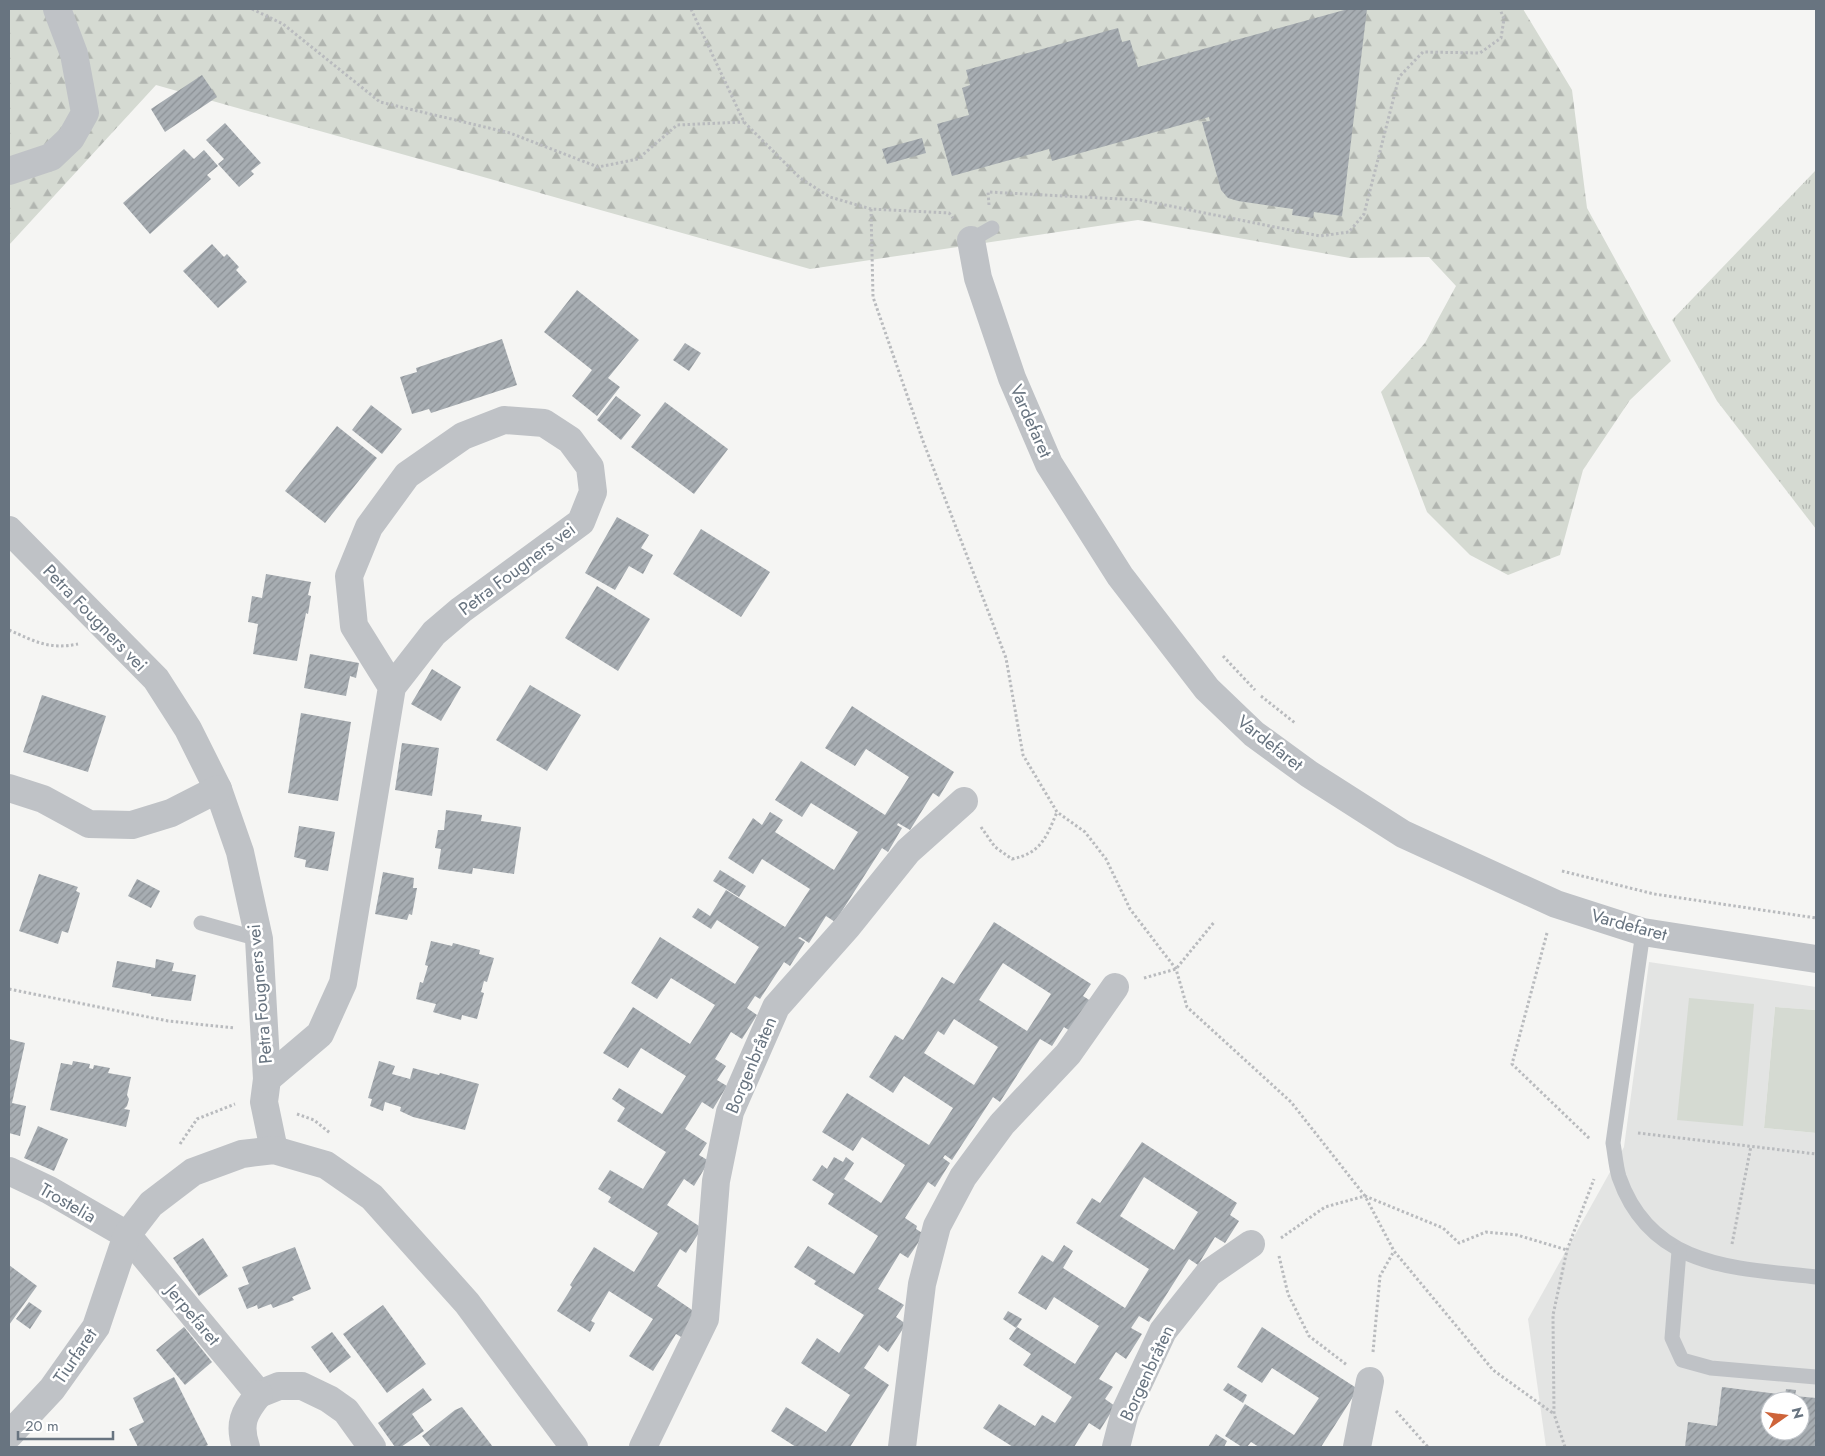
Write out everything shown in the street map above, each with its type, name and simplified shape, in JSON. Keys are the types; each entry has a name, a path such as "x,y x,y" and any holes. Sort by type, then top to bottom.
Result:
{"street":[{"path":"9,171 51,158 71,138 84,113 74,54 58,9"},
{"name":"Vardefaret","path":"982,234 978,278 1012,378 1050,464 1120,576 1207,689 1254,734 1309,774 1403,834 1556,904 1642,932 1816,959"},
{"name":"Petra Fougners vei","path":"267,1079 320,1034 343,983 392,687 434,633 461,610 581,522 593,492 590,467 570,440 544,423 504,420 463,436 407,475 368,527 349,576 354,626 392,687"},
{"name":"Petra Fougners vei","path":"9,530 156,679 188,729 218,790 240,852 259,939 267,1079"},
{"path":"9,788 43,799 89,824 132,825 171,813 218,790"},
{"name":"Borgenbråten","path":"643,1447 705,1319 716,1181 730,1112 776,1006 847,927 908,851 964,802"},
{"path":"902,1447 922,1284 937,1226 963,1176 1002,1124 1068,1054 1115,987"},
{"path":"267,1079 264,1102 274,1150"},
{"path":"128,1235 150,1204 193,1172 242,1154 274,1150 326,1165 372,1197 467,1303 574,1447"},
{"name":"Trostelia","path":"9,1171 49,1190 128,1235"},
{"name":"Jerpefaret","path":"128,1235 259,1394"},
{"name":"Tiurfaret","path":"9,1435 52,1389 96,1327 128,1235"},
{"name":"Borgenbråten","path":"1116,1447 1125,1412 1163,1331 1209,1272 1263,1242"},
{"path":"1357,1447 1370,1381"},
{"path":"246,1447 241,1432 247,1409 259,1394 278,1386 302,1386 329,1399 346,1411 372,1447"}],"lane":[{"path":"201,923 259,939"},
{"path":"1642,932 1614,1137 1619,1177 1635,1209 1658,1238 1679,1251 1725,1266 1816,1277"},
{"path":"1679,1251 1672,1338 1682,1360 1711,1368 1816,1377"}],"path":[{"path":"252,9 283,24 380,102 510,133 598,167 638,159 677,125 744,122"},
{"path":"691,9 744,122 800,178 830,197 871,209 949,213 982,234 988,192 1140,200 1320,236 1349,232 1364,214 1399,77 1423,52 1480,53 1501,38 1504,19 1500,9"},
{"path":"871,209 873,298 923,441 1006,658 1023,755 1057,812 1085,832 1106,859 1130,909 1176,969 1186,1007 1291,1102 1365,1196 1394,1251 1493,1370 1554,1414"},
{"path":"9,630 42,644 59,648 90,642 106,629"},
{"path":"1219,652 1260,695 1302,729"},
{"path":"964,802 995,847 1012,860 1029,856 1046,838 1057,812"},
{"path":"1557,869 1654,894 1816,918"},
{"path":"1565,872 1512,1064 1589,1138 1600,1163"},
{"path":"1176,969 1215,922"},
{"path":"9,989 168,1021 263,1031"},
{"path":"1565,1447 1554,1414 1553,1315 1567,1250 1600,1163 1614,1137 1751,1146 1816,1154"},
{"path":"1725,1266 1751,1146"},
{"path":"1370,1381 1336,1358 1309,1336 1263,1242 1325,1207 1365,1196 1443,1228 1459,1243 1486,1232 1517,1235 1567,1250"}],"shaded area":[{"path":"1649,962 1816,987 1816,1010 1775,1007 1764,1128 1816,1133 1816,1447 1546,1447 1528,1319 1624,1147"}],"green space":[{"path":"9,9 1523,9 1572,90 1587,208 1671,361 1630,400 1583,470 1560,555 1508,575 1470,555 1427,512 1381,392 1425,343 1456,286 1429,257 1350,258 1138,220 810,269 156,85 9,245"},
{"path":"1816,170 1816,529 1717,401 1672,320"},
{"path":"1689,998 1754,1004 1743,1126 1677,1120"},
{"path":"1775,1007 1816,1010 1816,1133 1764,1128"}],"building":[{"path":"1348,9 1367,9 1342,216 1314,212 1313,218 1292,215 1293,209 1228,198 1221,190 1202,122 1210,121 1209,117 1052,161 1049,149 952,176 937,124 969,115 962,88 970,85 966,70 1118,28 1122,42 1130,40 1138,67"},
{"path":"202,75 217,97 165,132 151,109"},
{"path":"225,123 261,163 251,171 254,174 239,187 218,164 224,159 206,140"},
{"path":"922,138 926,153 887,164 882,149"},
{"path":"184,149 194,159 204,150 218,166 207,175 211,179 150,234 123,203"},
{"path":"212,244 224,257 227,254 239,267 236,270 247,282 218,308 183,271"},
{"path":"577,290 639,340 608,378 620,387 597,416 572,396 592,370 544,332"},
{"path":"502,339 517,385 431,413 429,409 412,414 400,377 417,372 416,368"},
{"path":"685,343 701,353 689,371 673,360"},
{"path":"616,396 641,415 621,440 597,420"},
{"path":"665,402 728,449 694,494 631,447"},
{"path":"371,405 402,429 382,454 352,430"},
{"path":"337,426 377,458 325,523 285,491"},
{"path":"617,517 649,535 641,548 653,555 643,574 629,566 615,590 585,573"},
{"path":"701,529 770,572 741,617 673,574"},
{"path":"266,574 311,582 308,595 311,596 308,614 306,613 297,661 253,654 258,624 248,622 252,596 262,598"},
{"path":"597,586 650,619 618,671 565,638"},
{"path":"310,654 359,663 356,678 350,676 346,696 304,688"},
{"path":"432,669 461,687 441,721 411,704"},
{"path":"530,685 581,715 547,771 496,740"},
{"path":"42,695 106,716 88,772 23,752"},
{"path":"852,706 954,772 939,797 933,793 910,830 898,823 897,825 902,828 888,852 882,848 835,922 826,916 809,943 800,937 798,938 805,942 790,966 784,962 760,999 755,996 747,1008 757,1015 742,1039 731,1032 715,1059 726,1066 717,1080 727,1086 713,1109 702,1102 685,1129 707,1143 699,1155 709,1161 694,1186 684,1179 667,1205 702,1228 686,1253 680,1249 657,1286 698,1314 683,1338 676,1334 653,1371 629,1356 653,1319 609,1291 591,1321 595,1323 590,1332 557,1311 572,1287 570,1285 594,1247 634,1272 658,1233 608,1202 611,1197 598,1189 610,1170 643,1189 666,1152 617,1121 625,1108 612,1099 619,1088 662,1114 686,1076 641,1048 628,1068 603,1053 633,1007 690,1044 715,1005 671,978 657,999 631,983 660,937 735,984 759,947 717,920 711,929 692,917 698,908 710,916 726,890 785,927 810,889 762,859 753,874 728,858 753,818 762,825 770,812 783,820 775,832 834,870 858,832 811,803 802,817 775,800 801,761 885,815 909,777 866,749 855,766 825,748"},
{"path":"301,713 351,722 338,801 288,793"},
{"path":"402,743 439,748 432,796 395,790"},
{"path":"446,810 482,815 481,821 521,827 514,874 473,868 472,874 438,869 441,849 435,848 438,830 444,830"},
{"path":"299,826 335,832 328,871 305,867 306,860 294,857"},
{"path":"720,870 746,886 739,897 713,881"},
{"path":"383,872 414,878 413,888 417,888 412,915 409,914 407,920 375,914"},
{"path":"39,874 78,887 76,891 80,893 68,933 62,931 58,944 19,931"},
{"path":"137,879 160,891 151,908 128,896"},
{"path":"994,922 1091,984 1083,996 1094,1003 1073,1033 1064,1027 1052,1046 1040,1039 1000,1102 993,1097 952,1160 945,1155 943,1158 950,1163 935,1187 928,1182 905,1218 917,1226 916,1229 924,1234 908,1258 900,1253 878,1289 904,1305 896,1317 906,1324 888,1352 879,1345 864,1368 889,1385 850,1447 796,1447 771,1431 786,1407 826,1432 850,1395 801,1363 817,1338 839,1353 864,1315 814,1284 816,1281 794,1267 808,1246 854,1274 878,1236 828,1204 834,1194 812,1180 822,1165 827,1169 834,1157 843,1162 846,1157 854,1163 844,1179 881,1203 905,1165 862,1137 853,1151 822,1132 847,1093 929,1145 953,1108 904,1076 893,1093 869,1077 895,1035 903,1040 942,977 954,984","holes":["1003,963 1051,994 1027,1031 979,1000","954,1019 998,1047 974,1085 924,1053 938,1031 944,1035"]},
{"path":"431,941 452,946 453,943 480,950 479,954 494,958 487,982 484,981 481,992 484,993 477,1019 462,1015 461,1020 433,1012 436,1004 416,999 420,982 423,983 428,966 425,965"},
{"path":"156,959 174,963 172,971 196,975 191,1001 151,996 151,994 112,987 117,961 155,968"},
{"path":"9,1039 25,1043 12,1103 26,1106 20,1136 9,1133"},
{"path":"73,1061 90,1064 89,1068 93,1069 94,1065 110,1068 108,1073 131,1077 127,1095 129,1099 124,1109 130,1110 126,1127 50,1110 61,1063 72,1065"},
{"path":"379,1061 395,1066 392,1074 410,1079 413,1068 439,1075 440,1073 479,1084 465,1130 413,1117 400,1111 401,1107 385,1102 383,1111 370,1106 372,1099 368,1098"},
{"path":"38,1126 68,1139 54,1171 24,1158"},
{"path":"1142,1142 1237,1203 1230,1215 1239,1221 1225,1243 1215,1237 1198,1265 1189,1259 1149,1322 1139,1316 1131,1328 1142,1334 1126,1359 1116,1352 1099,1379 1113,1387 1105,1399 1115,1406 1100,1430 1089,1423 1074,1447 1013,1447 983,1428 999,1404 1035,1426 1042,1415 1055,1423 1072,1397 1023,1365 1031,1354 1009,1339 1017,1327 1075,1364 1099,1326 1054,1297 1046,1310 1018,1293 1042,1255 1053,1262 1064,1245 1073,1251 1063,1268 1125,1308 1149,1269 1076,1223 1092,1198 1100,1203","holes":["1144,1177 1198,1212 1174,1250 1120,1216"]},
{"path":"203,1238 228,1276 199,1296 173,1258"},
{"path":"295,1247 311,1289 292,1297 294,1300 273,1308 271,1304 258,1309 257,1305 247,1309 238,1288 249,1284 242,1267"},
{"path":"9,1265 37,1286 9,1325"},
{"path":"29,1302 42,1311 30,1329 16,1319"},
{"path":"383,1305 426,1364 387,1393 343,1334"},
{"path":"1008,1311 1022,1319 1016,1328 1003,1319"},
{"path":"184,1327 212,1362 185,1385 156,1350"},
{"path":"1262,1327 1358,1389 1321,1447 1259,1447 1251,1442 1247,1447 1242,1447 1225,1436 1245,1404 1294,1435 1319,1398 1272,1368 1262,1383 1237,1367"},
{"path":"332,1332 351,1357 330,1373 311,1347"},
{"path":"174,1377 208,1445 204,1447 138,1447 129,1429 144,1422 133,1398"},
{"path":"1228,1383 1247,1395 1243,1403 1223,1390"},
{"path":"1722,1387 1760,1392 1760,1441 1810,1441 1810,1397 1816,1398 1816,1447 1685,1447 1688,1422 1717,1426"},
{"path":"423,1388 432,1400 412,1414 424,1431 401,1447 395,1447 378,1423"},
{"path":"462,1407 493,1447 431,1447 422,1436 455,1410"},
{"path":"1216,1434 1227,1441 1224,1447 1208,1447"}]}
